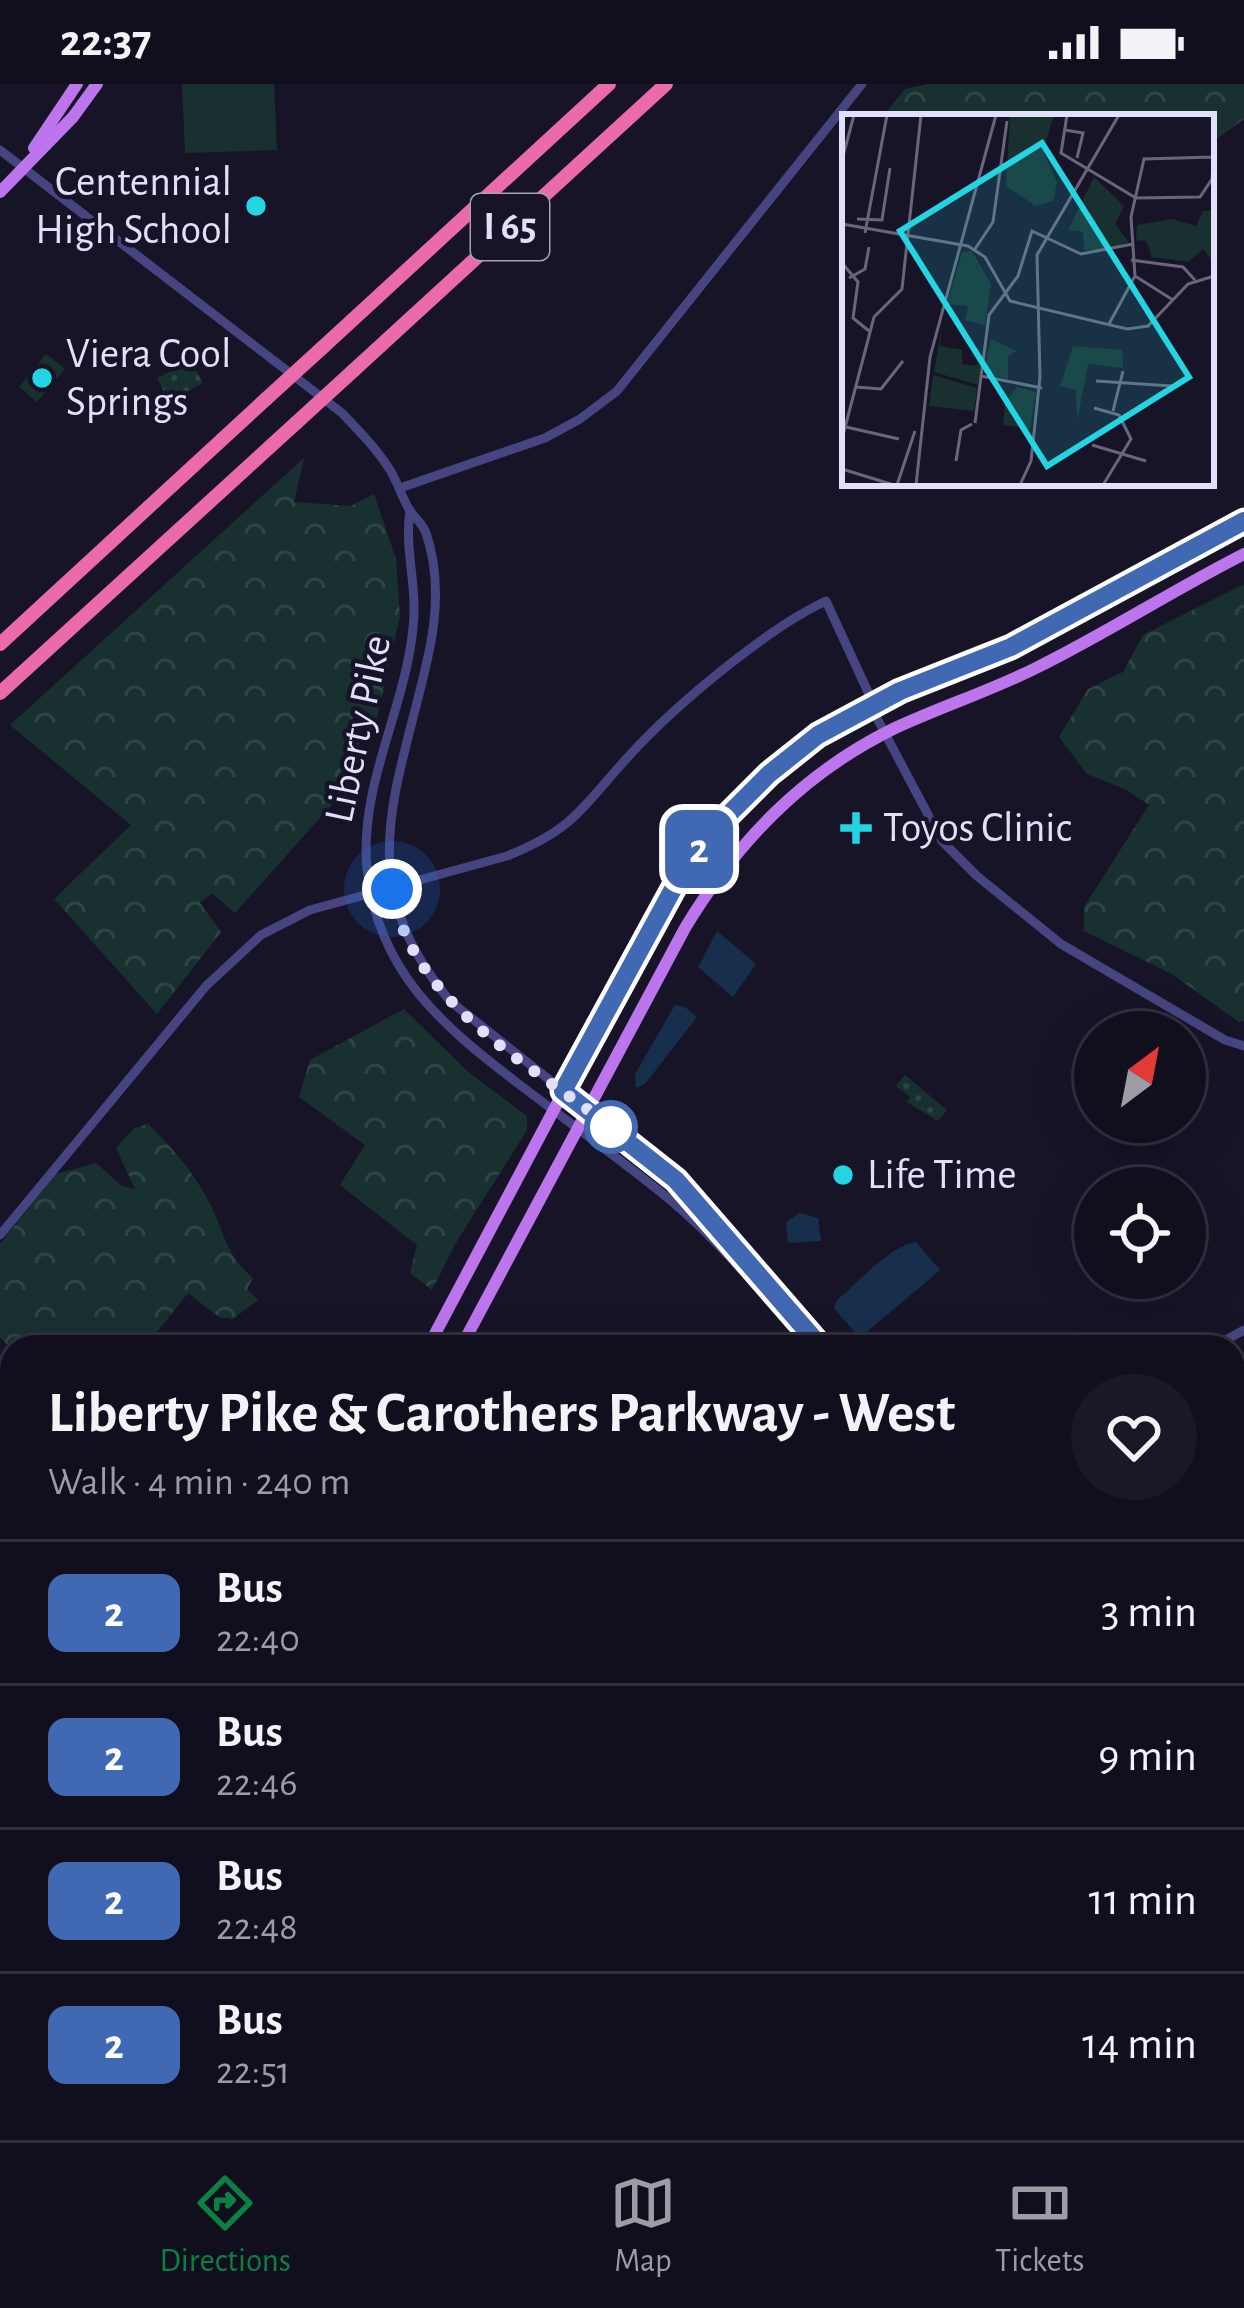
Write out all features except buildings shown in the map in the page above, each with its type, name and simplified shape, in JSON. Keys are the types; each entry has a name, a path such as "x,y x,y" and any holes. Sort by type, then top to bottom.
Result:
{"highway":[{"name":"I 65","path":"0,644 609,84"},
{"name":"I 65","path":"0,693 666,84"}],"main road":[{"path":"22,167 77,84"},
{"path":"0,192 73,117 97,84"},
{"path":"434,1335 654,921 700,849 769,774 818,735 900,691 1011,647 1244,520"},
{"path":"467,1335 685,928 743,844 806,784 887,733 1049,662 1244,554"}],"street":[{"path":"400,488 545,438 617,391 862,84"},
{"name":"Liberty Pike","path":"0,150 342,413 376,451 424,527 436,603 433,637 388,831 392,889 404,930 450,1001 676,1180 807,1335"},
{"name":"Liberty Pike","path":"410,510 406,532 415,595 413,627 369,810 367,866 371,893 397,963 423,1003 461,1040 685,1213 805,1335"},
{"path":"0,1235 230,961 279,925 310,910 507,856 561,830 679,707 799,614 826,601 871,707 942,841 1061,944 1230,1043 1244,1046"},
{"path":"388,734 408,739"}],"green space":[{"path":"182,84 274,84 277,150 185,153"},
{"path":"929,84 1244,84 1244,119 1214,141 1214,114 884,114 905,89"},
{"name":"Viera Cool Springs","path":"46,354 65,369 37,402 19,387"},
{"name":"Viera Cool Springs","path":"191,361 203,383 169,401 157,378"},
{"path":"304,458 294,502 351,506 374,494 396,559 400,616 376,723 355,714 346,729 359,742 360,773 235,913 212,893 200,903 221,932 157,1014 54,899 131,825 10,725"},
{"path":"1244,584 1244,1021 1239,1022 1172,974 1084,931 1084,907 1149,805 1087,774 1059,737 1088,689 1123,672 1143,635"},
{"path":"404,1009 467,1071 527,1116 527,1130 432,1290 410,1273 417,1245 340,1185 365,1145 299,1097 310,1060"},
{"path":"905,1075 947,1110 938,1121 907,1102 910,1097 896,1086"},
{"path":"148,1124 198,1183 231,1253 253,1278 247,1289 258,1300 233,1319 219,1317 188,1293 155,1335 0,1335 0,1244 56,1174 96,1163 122,1186 135,1189 116,1148 134,1128"}],"water":[{"path":"717,931 756,964 733,997 698,967"},
{"path":"675,1005 697,1017 645,1084 636,1088 635,1074"},
{"path":"800,1213 818,1218 821,1241 788,1243 786,1222"},
{"path":"916,1242 940,1270 863,1335 857,1335 834,1308 837,1300 905,1245"}],"bus line":[{"name":"2","path":"811,1335 676,1180 563,1091 678,880 724,819 769,774 818,735 900,691 1011,647 1244,521"}],"place":[{"name":"Centennial High School","path":"256,206"},
{"name":"Viera Cool Springs","path":"42,378"},
{"name":"Toyos Clinic","path":"856,828"},
{"name":"Life Time","path":"843,1175"}],"route":[{"path":"392,889 404,930 429,976 450,1001 611,1127"}]}
